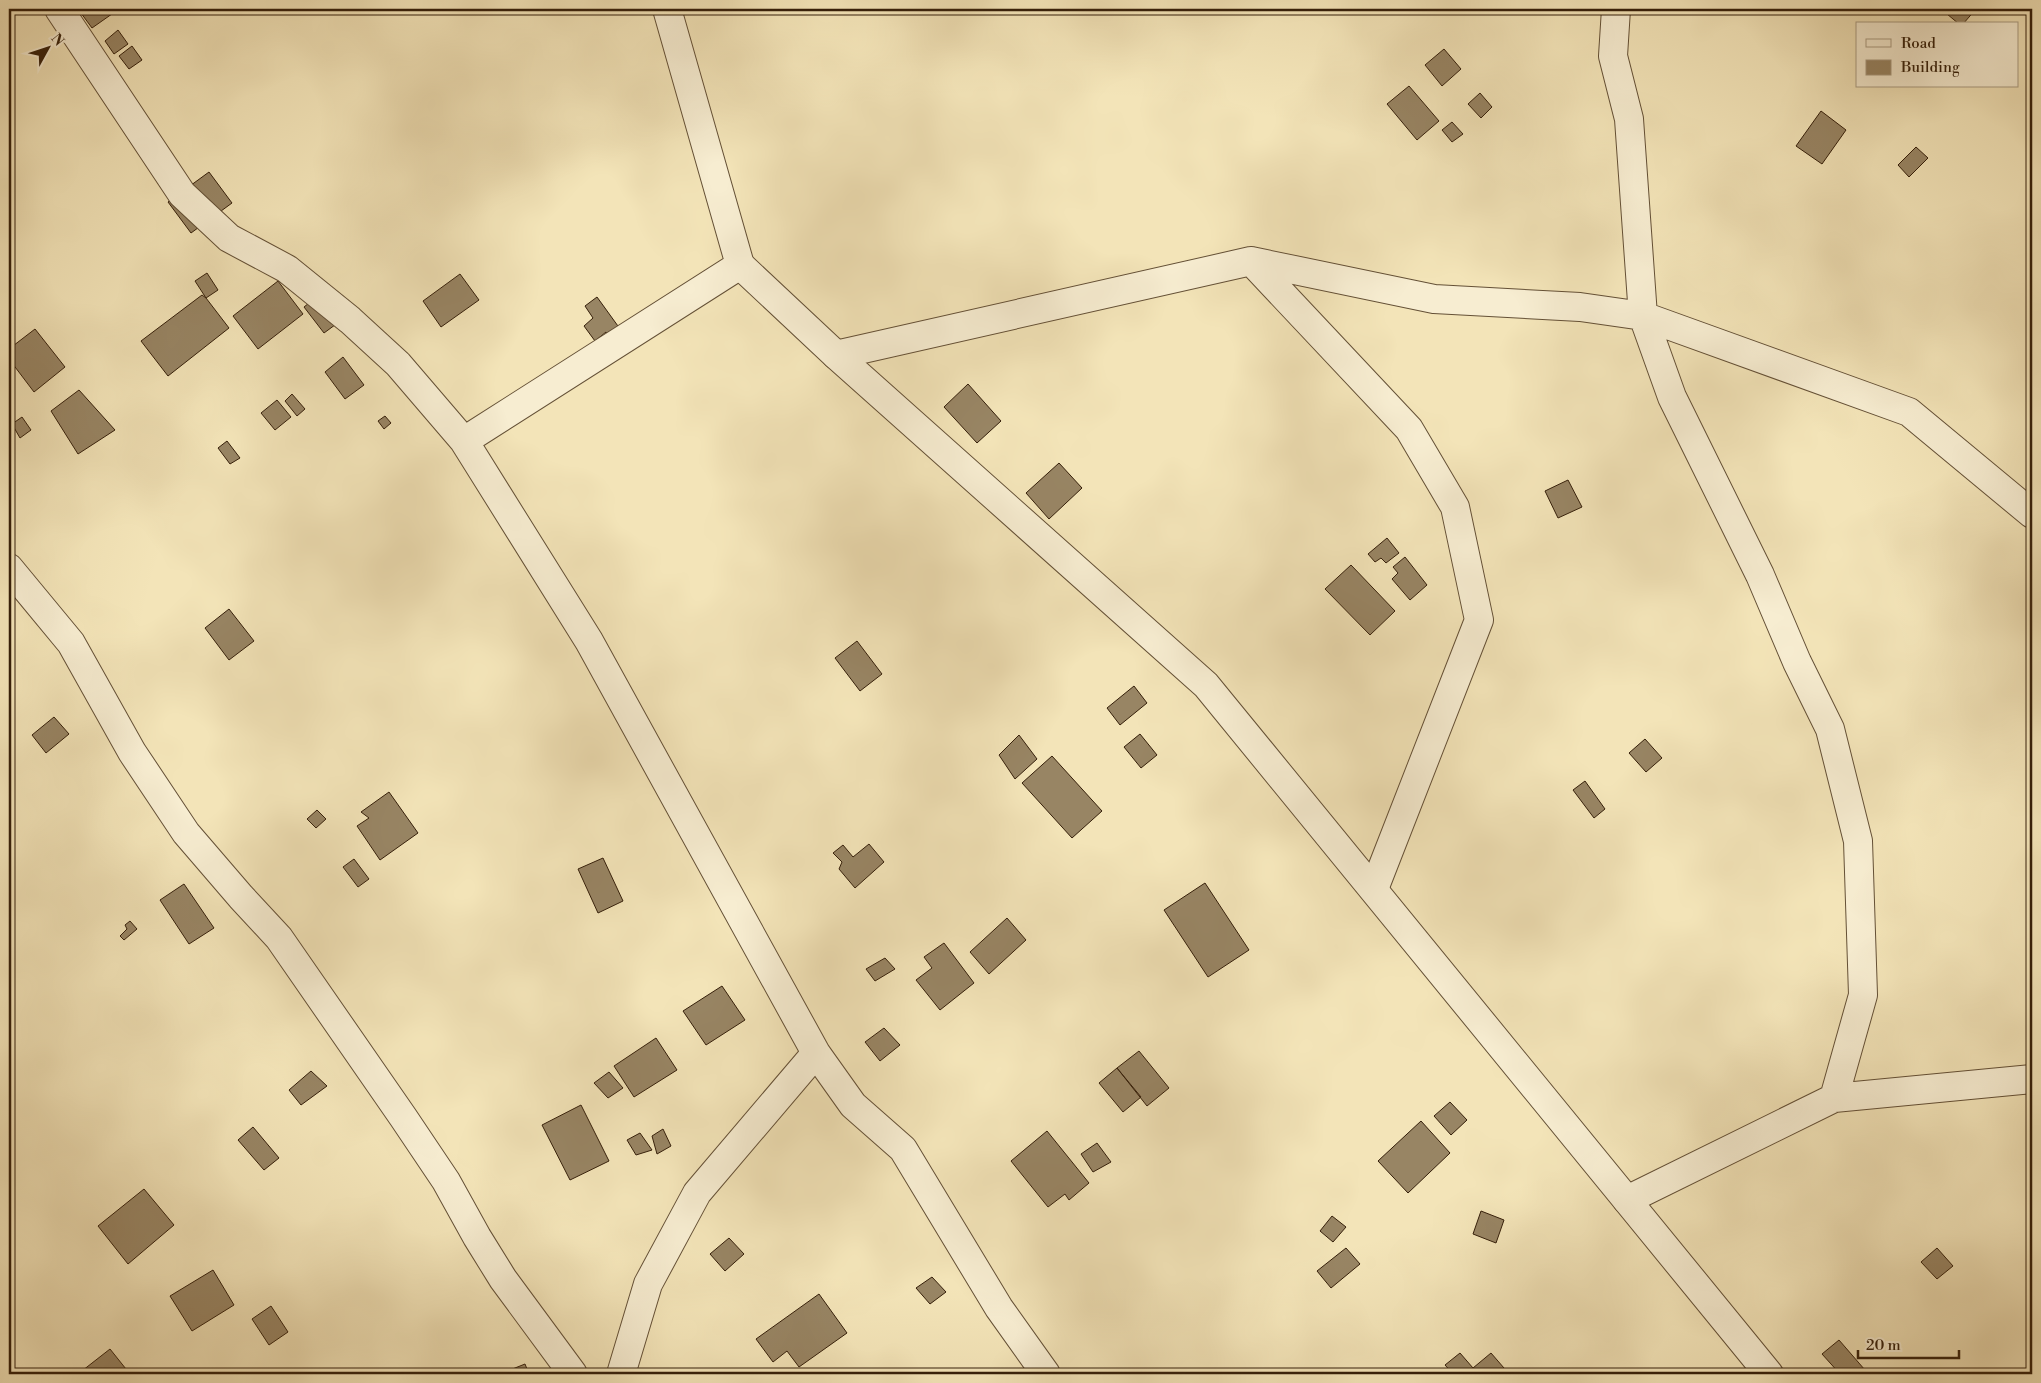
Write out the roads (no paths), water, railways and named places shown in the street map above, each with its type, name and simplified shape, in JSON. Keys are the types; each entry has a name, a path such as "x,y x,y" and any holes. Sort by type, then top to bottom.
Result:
{"street":[{"path":"59,9 182,194 229,238 287,269 350,320 398,364 464,442 589,642 816,1053 853,1105 902,1149 999,1308 1046,1374"},
{"path":"667,9 740,265 836,355 1206,685 1769,1374"},
{"path":"1616,9 1613,56 1629,119 1643,316 1672,397 1760,575 1797,662 1830,729 1858,841 1863,995 1834,1098"},
{"path":"836,355 1251,261 1434,299 1580,308 1643,316 1909,412 2032,514"},
{"path":"1251,261 1410,429 1455,506 1479,620 1374,889"},
{"path":"464,442 740,265"},
{"path":"9,568 72,643 132,752 186,833 279,938 435,1165 503,1279 572,1374"},
{"path":"622,1374 648,1284 696,1193 816,1053"},
{"path":"1627,1200 1834,1098 2032,1078"}]}
